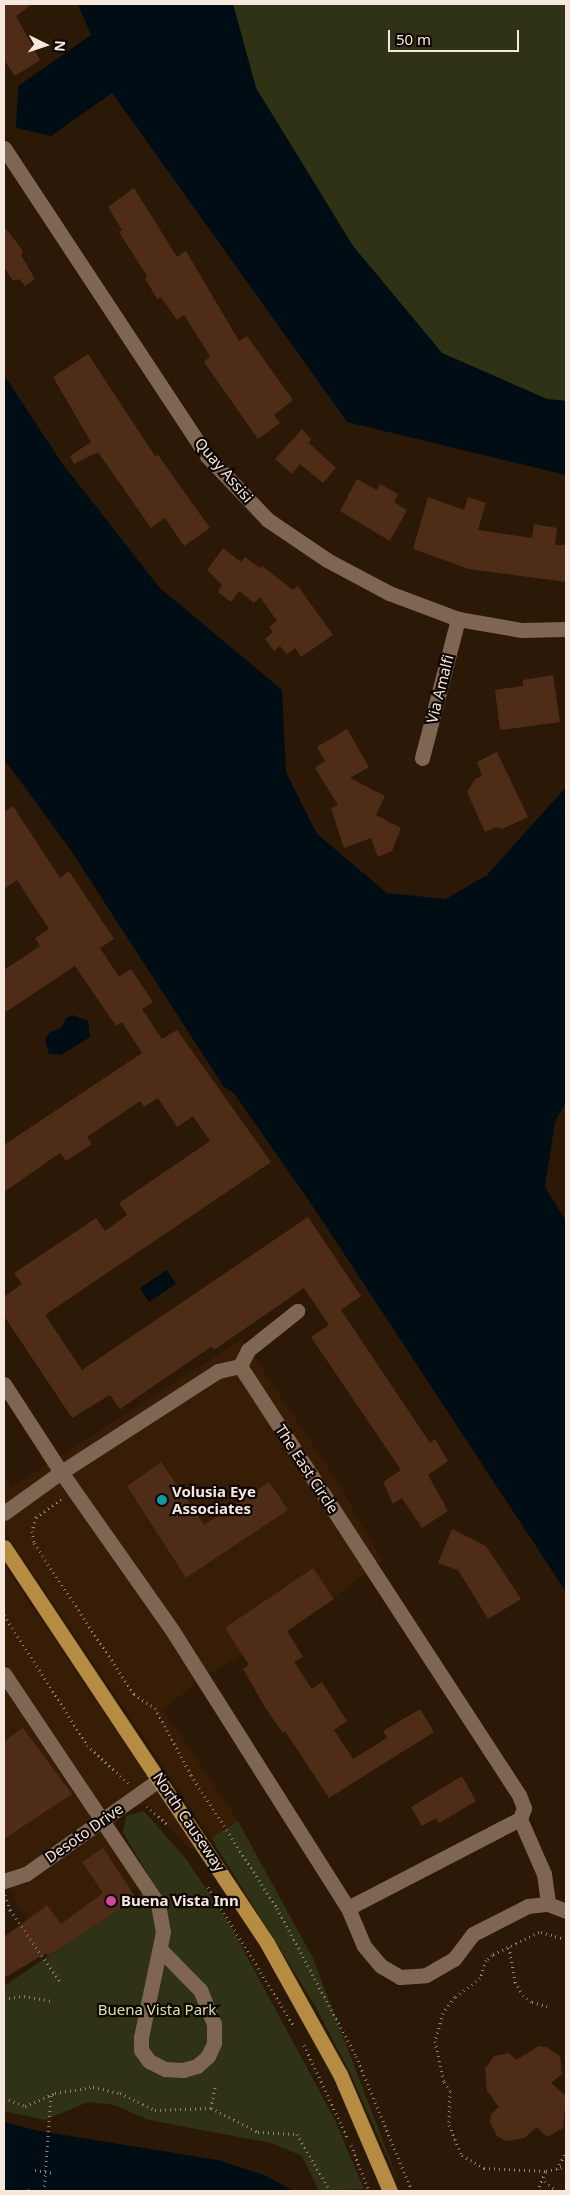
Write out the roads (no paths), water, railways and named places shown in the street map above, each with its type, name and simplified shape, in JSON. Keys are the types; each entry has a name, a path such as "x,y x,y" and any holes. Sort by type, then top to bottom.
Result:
{"main road":[{"name":"North Causeway","path":"4,1547 160,1779 272,1951 335,2066 390,2191"}],"street":[{"name":"Quay Assisi","path":"4,148 207,456 268,520 327,560 389,594 458,619 522,630 566,629"},
{"name":"Via Amalfi","path":"422,758 458,619"},
{"path":"4,1513 61,1472 218,1370 240,1366 248,1350 298,1311"},
{"name":"The East Circle","path":"240,1366 519,1795 522,1814 544,1874 548,1904"},
{"path":"4,1384 61,1472 172,1630 348,1908 364,1946 381,1966 400,1977 426,1975 454,1959 473,1934 528,1906 548,1904 566,1911"},
{"path":"4,1674 158,1904 163,1922 160,1950 141,2038 141,2050 149,2061 165,2069 183,2070 197,2066 208,2056 214,2043 214,2024 200,1990 160,1950"},
{"name":"Desoto Drive","path":"4,1881 26,1874 160,1779"},
{"path":"348,1908 522,1814"}],"place":[{"name":"Volusia Eye Associates","path":"162,1500"},
{"name":"Buena Vista Inn","path":"111,1901"}],"park label":[{"name":"Buena Vista Park","path":"157,2010"}]}
